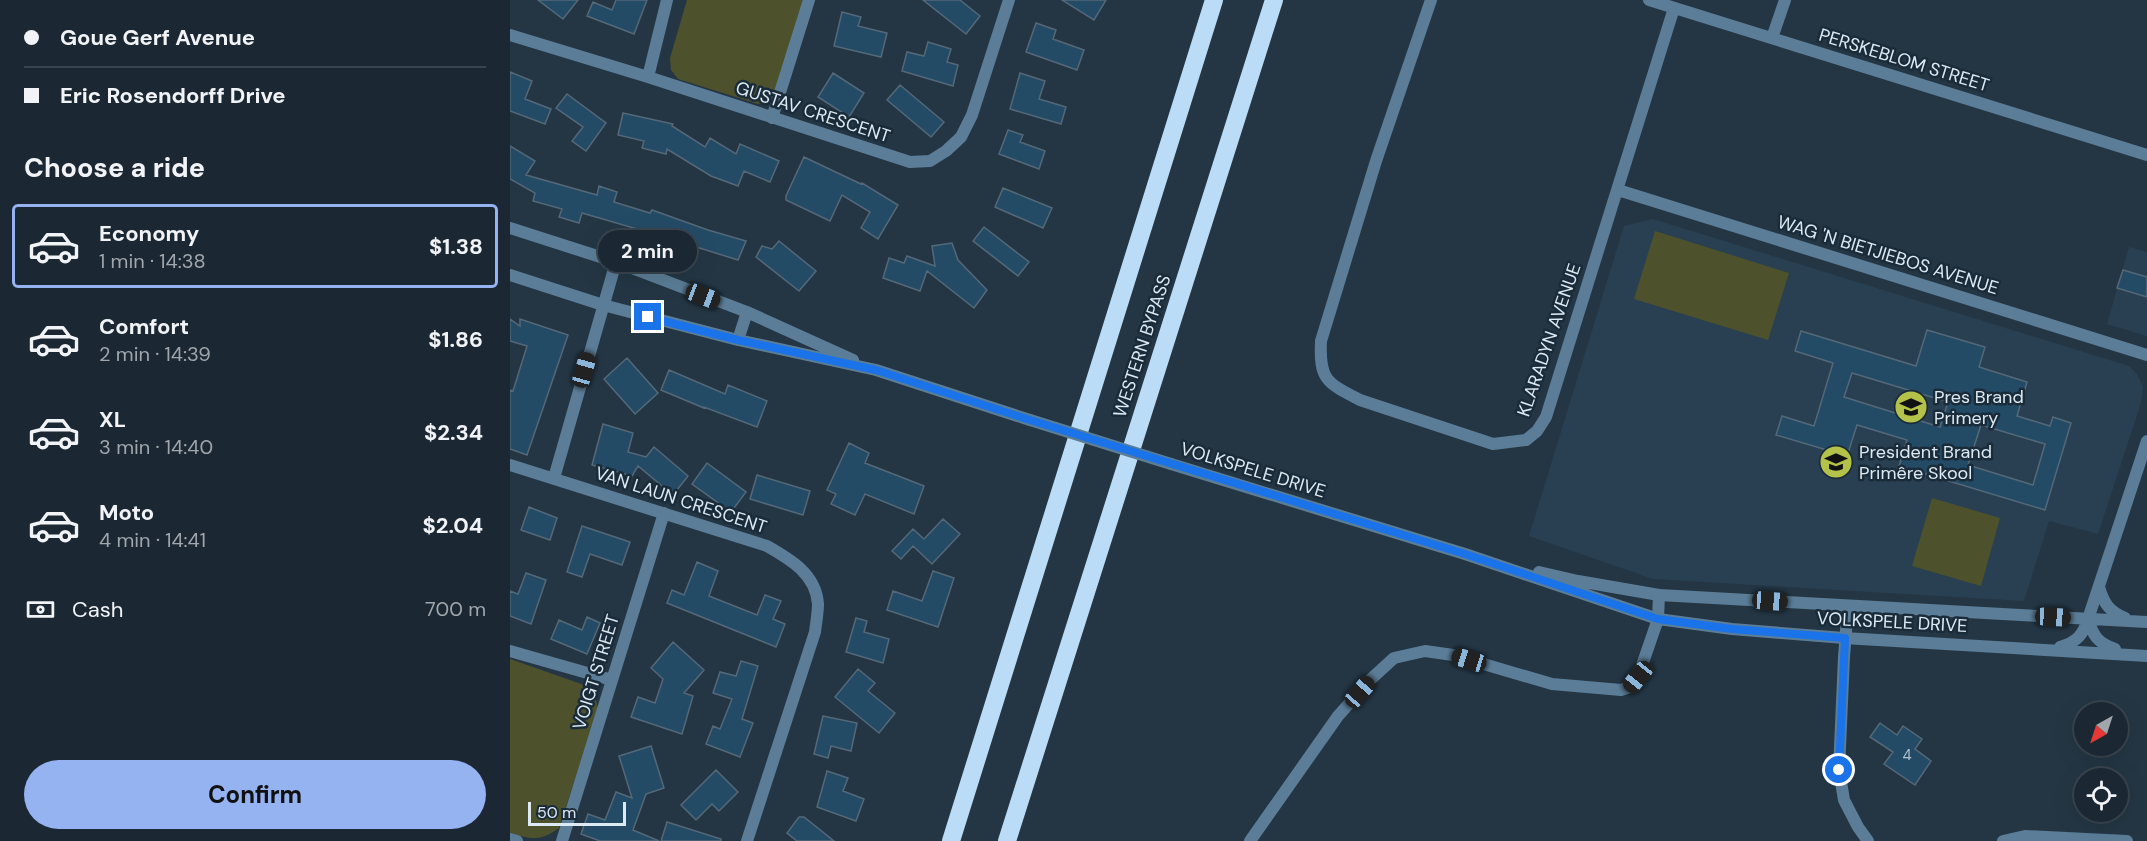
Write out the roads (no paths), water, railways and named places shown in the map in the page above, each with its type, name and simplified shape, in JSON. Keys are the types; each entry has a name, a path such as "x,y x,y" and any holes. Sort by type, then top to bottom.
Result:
{"highway":[{"name":"WESTERN BYPASS","path":"951,841 1214,0"},
{"name":"WESTERN BYPASS","path":"1007,841 1274,0"}],"street":[{"path":"648,77 667,0"},
{"path":"772,118 809,0"},
{"name":"GUSTAV CRESCENT","path":"510,36 648,77 910,162 930,161 946,151 961,137 972,115 1008,0"},
{"name":"KLARADYN AVENUE","path":"1431,0 1376,161 1321,341 1320,363 1325,378 1339,390 1360,400 1493,444 1526,440 1537,431 1546,417 1674,8"},
{"name":"PERSKEBLOM STREET","path":"1649,0 2147,155"},
{"path":"1772,38 1785,0"},
{"name":"WAG 'N BIETJIEBOS AVENUE","path":"1618,190 2147,355"},
{"path":"510,228 616,262 747,312 876,370"},
{"path":"554,478 616,262"},
{"path":"510,275 603,305 738,340 876,370"},
{"path":"738,340 747,312"},
{"name":"VOLKSPELE DRIVE","path":"876,370 1030,420 1465,554 1658,619 1732,629 1845,638 2147,656"},
{"path":"2052,650 2073,643 2079,638 2099,587 2147,441"},
{"name":"VAN LAUN CRESCENT","path":"510,465 767,546 791,559 806,574 814,589 818,604 814,632 747,841"},
{"name":"VOIGT STREET","path":"562,841 664,513"},
{"name":"VOLKSPELE DRIVE","path":"1465,554 1578,581 1659,595 2147,622"},
{"path":"2099,587 2104,604 2112,613 2131,621"},
{"path":"1250,841 1338,716 1371,679 1394,658 1425,651 1453,655 1552,684 1621,690 1630,687 1638,677 1658,619 1659,595"},
{"path":"1848,606 1839,770 1844,800 1868,841"},
{"path":"2088,618 2095,638 2102,645 2129,655"},
{"path":"510,651 612,680"},
{"path":"2003,841 2025,836 2127,841"},
{"path":"510,839 516,841"}],"place":[{"name":"Pres Brand Primery","path":"1911,407"},
{"name":"President Brand Primêre Skool","path":"1836,462"}]}
